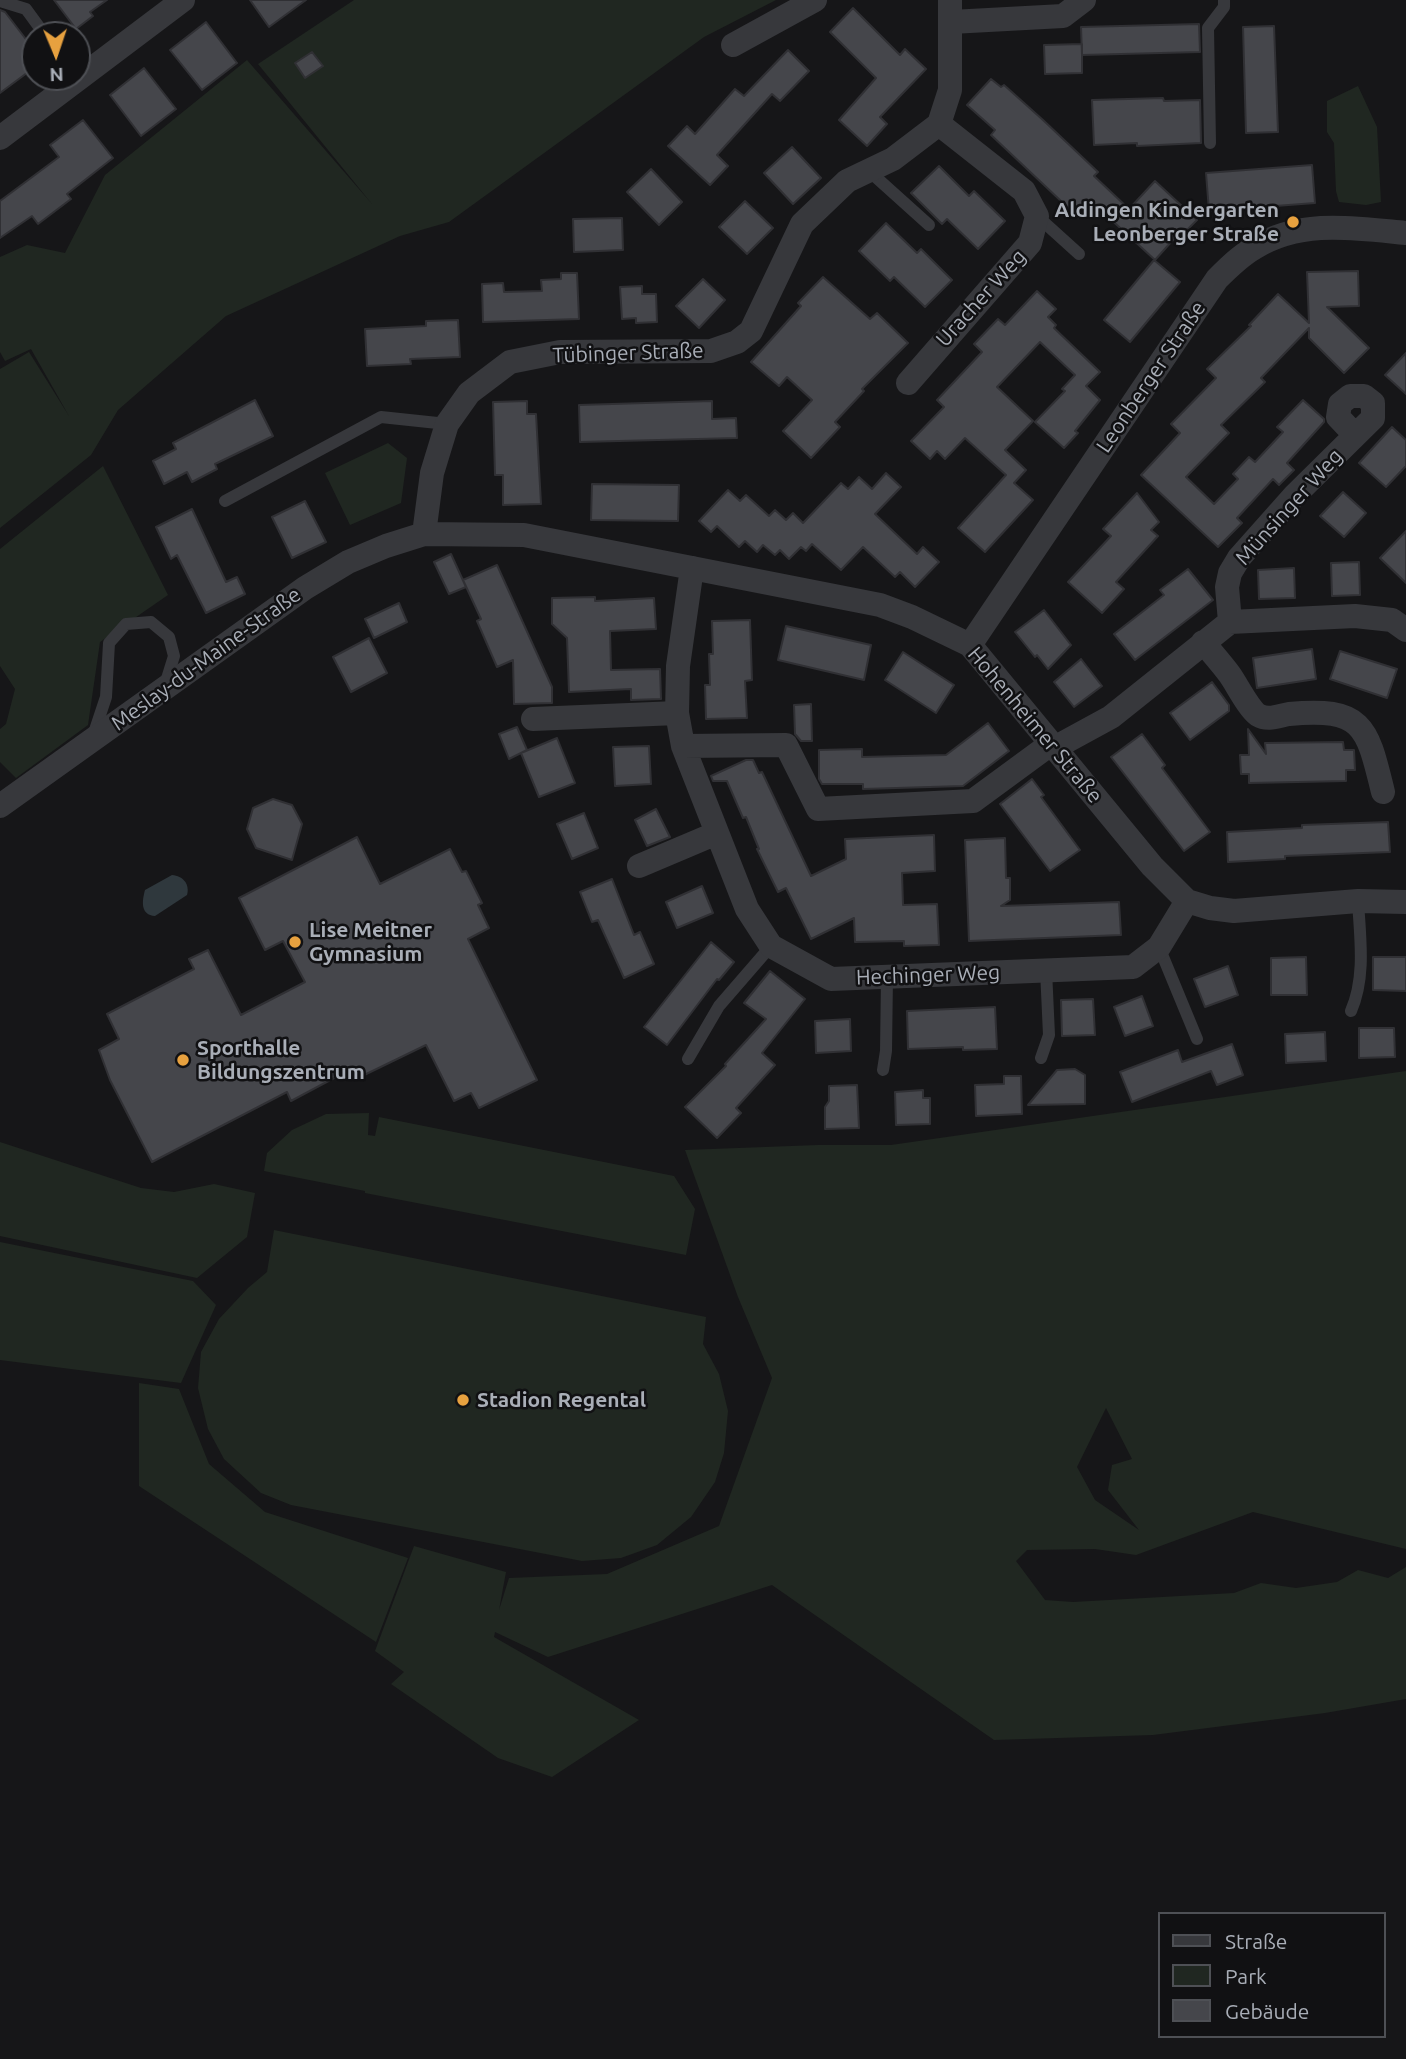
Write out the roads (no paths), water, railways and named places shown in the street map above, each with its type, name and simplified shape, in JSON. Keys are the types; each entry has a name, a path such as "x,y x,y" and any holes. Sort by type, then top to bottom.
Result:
{"street":[{"path":"91,68 183,0"},
{"path":"733,45 816,0"},
{"path":"1038,216 1024,191 939,124 950,90 951,11 1063,16 1084,0"},
{"path":"0,138 61,91"},
{"name":"Tübinger Straße","path":"424,534 432,473 447,424 469,393 510,362 560,352 711,351 737,342 751,331 802,224 847,181 893,159 939,124"},
{"name":"Uracher Weg","path":"908,383 1030,243 1038,216"},
{"name":"Leonberger Straße","path":"970,645 1217,279 1254,247 1303,229 1350,227 1406,233"},
{"name":"Münsinger Weg","path":"1230,622 1227,587 1230,573 1239,558 1295,495 1355,435"},
{"name":"Hohenheimer Straße","path":"424,534 524,535 880,606 912,617 970,645 1152,866 1187,901"},
{"name":"Meslay-du-Maine-Straße","path":"0,806 305,588 334,570 386,546 424,534"},
{"name":"Hechinger Weg","path":"692,568 678,666 677,713 683,746 747,909 771,946 831,979 1133,967 1159,947 1187,901"},
{"path":"683,746 786,745 818,809 973,801 1054,745 1111,717 1230,622 1355,616 1401,618"},
{"path":"1203,642 1229,673 1256,714 1269,718 1326,713 1344,716 1360,725 1372,749 1383,792"},
{"path":"533,719 677,713"},
{"path":"639,866 717,833"},
{"path":"1187,901 1209,908 1234,911 1358,901 1406,902"}],"lane":[{"path":"1210,143 1208,28 1224,7 1224,0"},
{"path":"0,1 26,9 35,21"},
{"path":"869,171 929,225"},
{"path":"1038,216 1079,254"},
{"path":"225,501 381,417 447,424"},
{"path":"91,742 106,697 109,643 126,624 151,622 169,637 174,656 164,689"},
{"path":"1351,1011 1356,999 1360,968 1358,901"},
{"path":"688,1059 719,1006 771,946"},
{"path":"1159,947 1197,1039"},
{"path":"1041,1058 1049,1035 1046,970"},
{"path":"883,1070 887,1051 887,977"}],"place":[{"name":"Aldingen Kindergarten Leonberger Straße","path":"1293,222"},
{"name":"Lise Meitner Gymnasium","path":"295,942"},
{"name":"Sporthalle Bildungszentrum","path":"183,1060"},
{"name":"Stadion Regental","path":"463,1400"}]}
